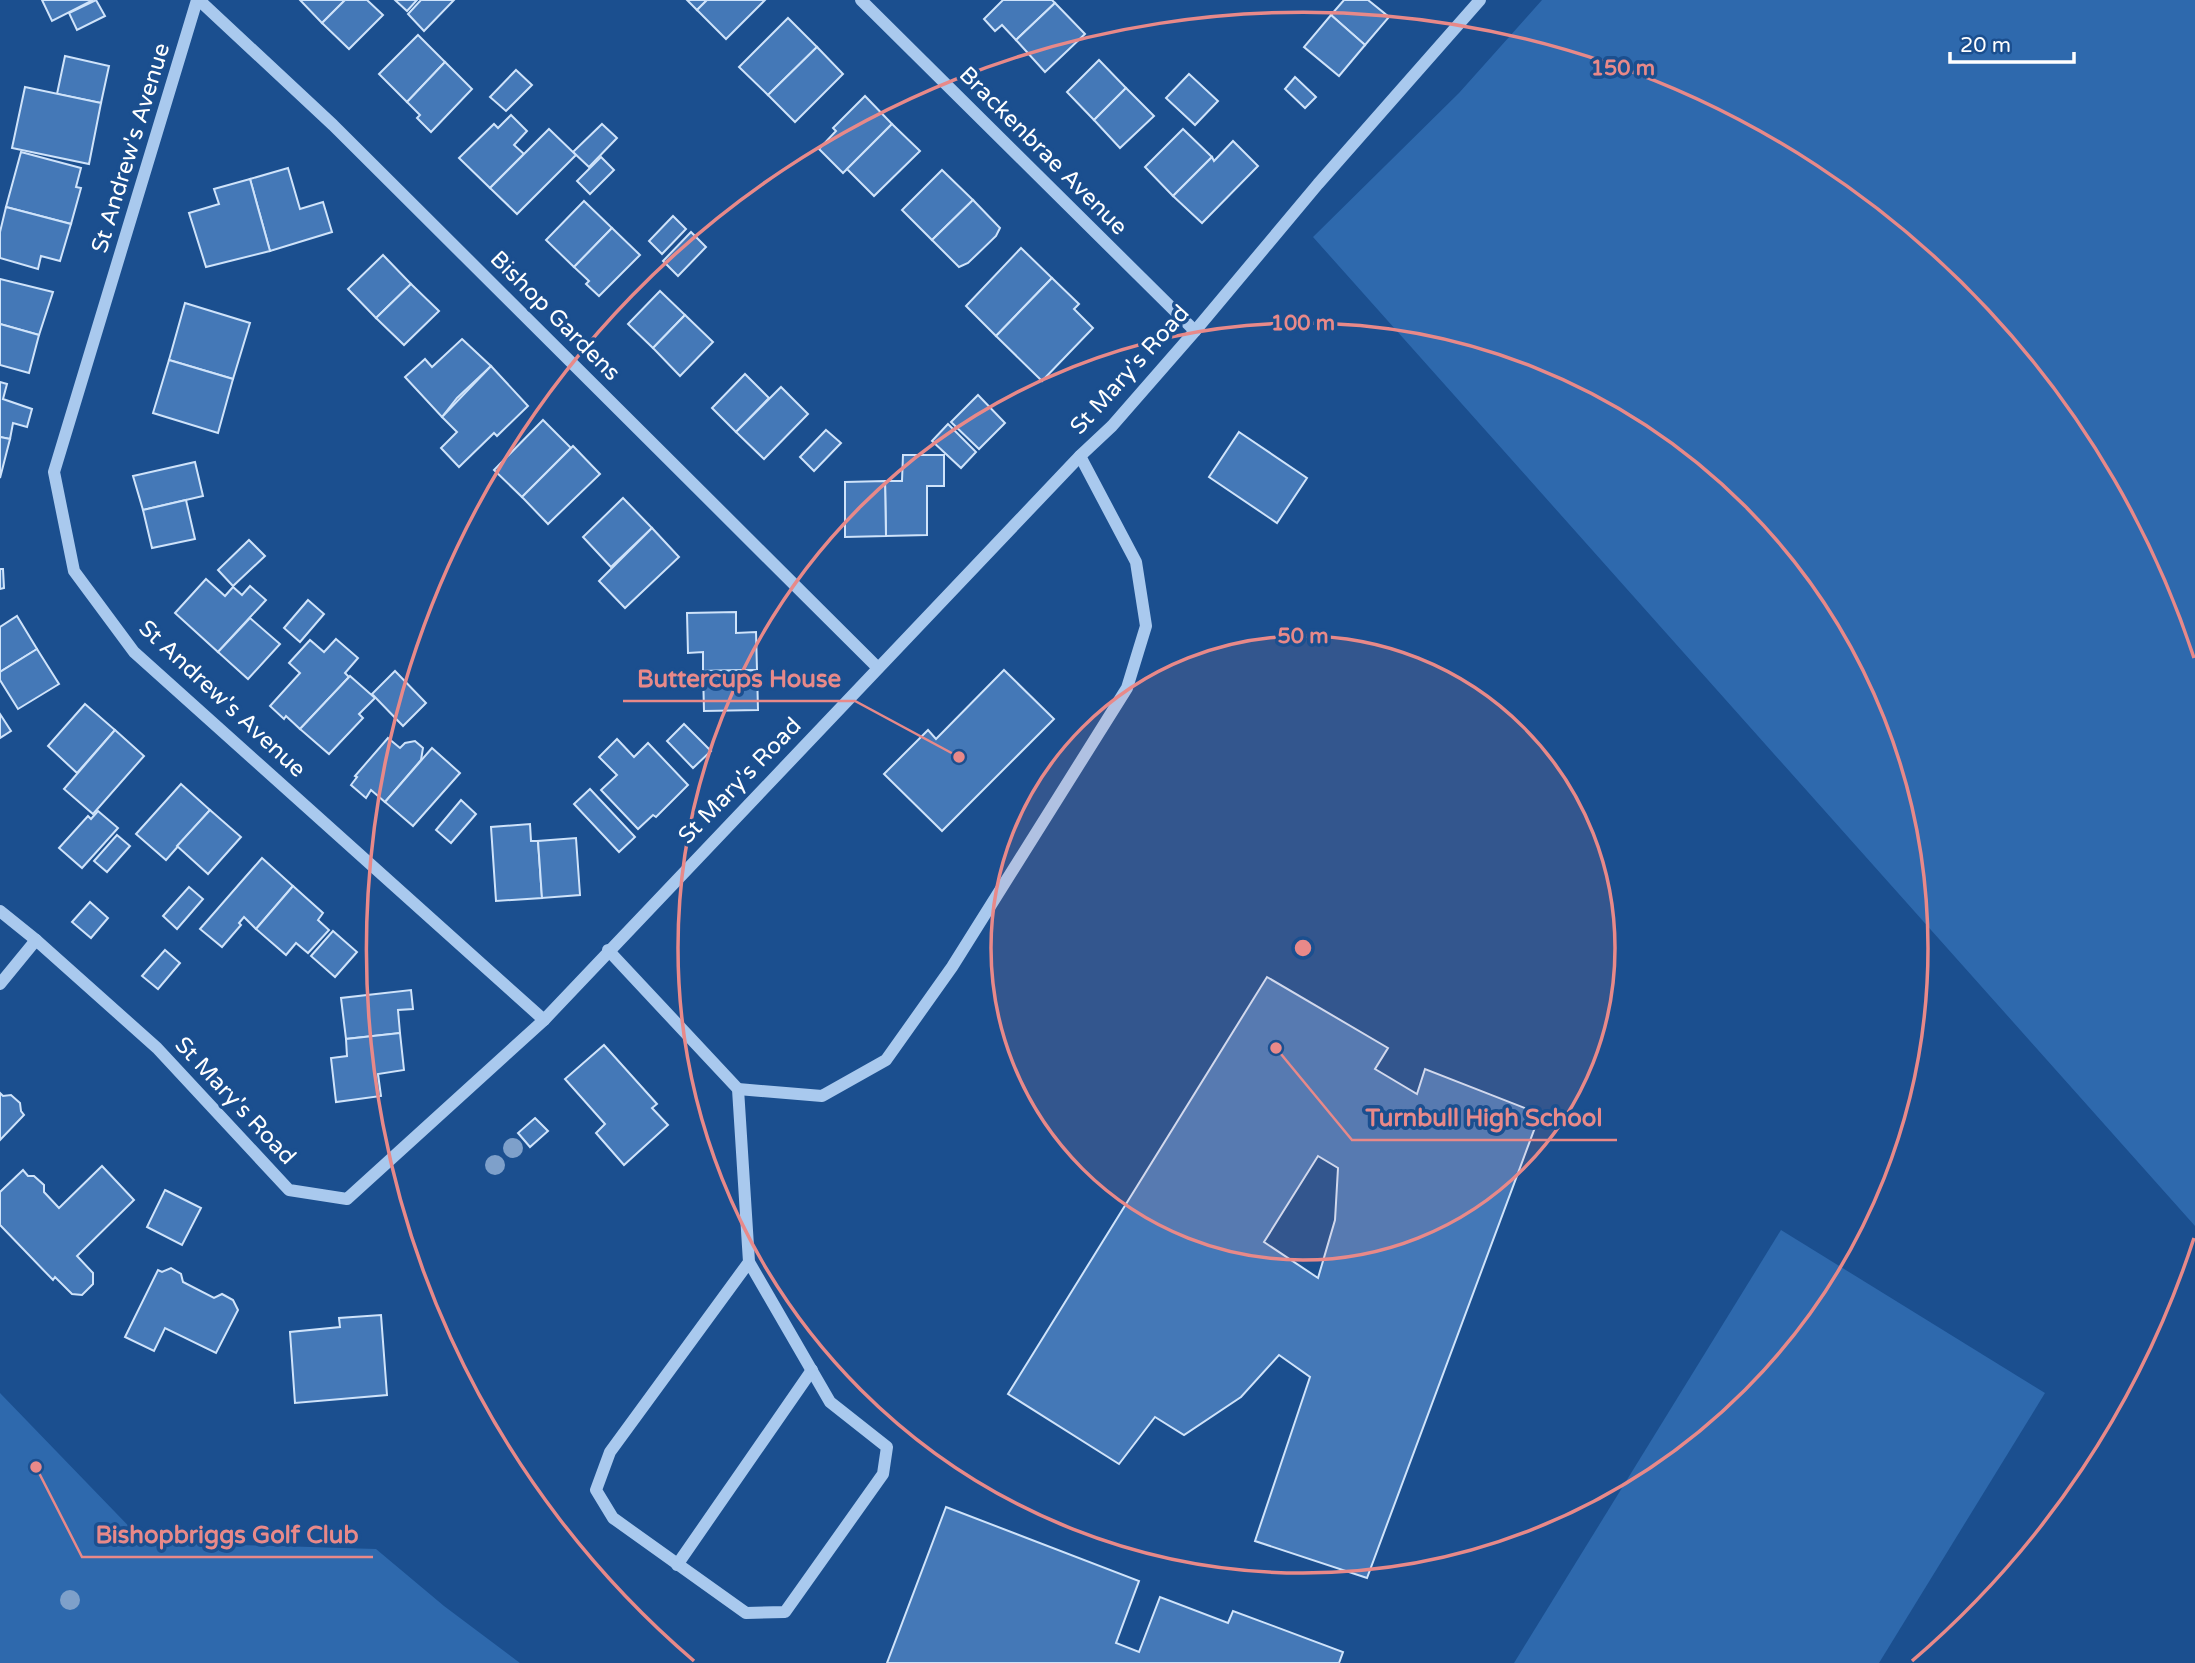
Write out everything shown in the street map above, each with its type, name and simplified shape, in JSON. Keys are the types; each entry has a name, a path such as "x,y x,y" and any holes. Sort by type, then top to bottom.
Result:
{"street":[{"name":"Bishop Gardens","path":"198,0 343,135 877,667"},
{"name":"St Andrew's Avenue","path":"198,0 54,472 74,571 134,652 544,1020"},
{"name":"Brackenbrae Avenue","path":"861,0 1195,331"},
{"name":"St Mary's Road","path":"0,911 157,1048 289,1190 346,1199 544,1020 877,667 1112,426 1318,184 1480,0"},
{"path":"738,1089 822,1096 886,1060 952,967 1127,688 1146,626 1136,562 1080,456"},
{"path":"0,984 36,940"},
{"path":"608,950 738,1089 748,1262 830,1402 887,1447 883,1475 786,1612 746,1613 613,1518 596,1490 610,1452 748,1262"},
{"path":"677,1565 812,1370"}],"shaded area":[{"path":"1542,0 2195,0 2195,1226 1313,237 1459,93"},
{"path":"1781,1230 2045,1393 1879,1663 1514,1663"},
{"path":"0,1393 144,1542 376,1549 444,1606 520,1663 0,1663"}],"building":[{"path":"42,0 93,0 52,21"},
{"path":"96,0 105,16 77,30 69,13"},
{"path":"300,0 345,0 322,23"},
{"path":"345,0 367,0 383,15 349,49 322,23"},
{"path":"395,0 417,0 407,11"},
{"path":"421,0 454,0 424,31 408,14"},
{"path":"687,0 707,0 697,10"},
{"path":"707,0 765,0 726,39 697,10"},
{"path":"1003,0 1052,0 1055,3 1016,40 1002,25 995,31 984,19"},
{"path":"1344,0 1368,0 1389,17 1365,45 1331,15"},
{"path":"1055,3 1085,34 1045,72 1016,40"},
{"path":"1331,15 1365,45 1339,76 1304,47"},
{"path":"788,18 817,47 768,95 739,67"},
{"path":"418,35 445,62 407,102 379,74"},
{"path":"817,47 843,74 795,122 768,95"},
{"path":"65,56 109,66 101,103 57,94"},
{"path":"1099,60 1126,88 1094,120 1067,92"},
{"path":"445,62 472,89 431,132 417,118 420,115 407,102"},
{"path":"516,70 532,85 506,111 490,97"},
{"path":"1189,74 1218,101 1195,125 1166,98"},
{"path":"1295,77 1316,97 1305,108 1285,89"},
{"path":"25,87 101,103 89,164 12,148"},
{"path":"1126,88 1154,116 1120,148 1094,120"},
{"path":"865,96 892,124 843,173 819,149 836,131 833,128"},
{"path":"511,115 527,131 514,145 524,154 490,188 459,158 494,124 498,128"},
{"path":"602,124 617,138 589,167 573,152"},
{"path":"892,124 920,151 874,196 847,169"},
{"path":"549,129 576,155 517,214 490,188"},
{"path":"1183,129 1212,157 1173,196 1145,167"},
{"path":"1233,141 1258,166 1202,223 1173,196 1212,157 1214,161"},
{"path":"21,152 81,168 76,187 81,188 71,224 6,207"},
{"path":"601,157 614,170 590,194 577,181"},
{"path":"288,168 300,209 323,202 332,232 270,251 250,179"},
{"path":"942,170 973,200 932,240 902,210"},
{"path":"250,179 270,251 206,267 189,213 219,204 214,189"},
{"path":"973,200 1000,228 996,236 968,263 959,267 932,240"},
{"path":"584,201 612,228 574,267 546,240"},
{"path":"6,207 71,224 60,261 41,256 38,269 0,258 0,232"},
{"path":"673,216 686,229 662,254 649,241"},
{"path":"612,228 640,255 599,296 586,284 589,281 574,267"},
{"path":"691,232 706,247 678,276 663,261"},
{"path":"1021,248 1052,278 996,336 966,306"},
{"path":"383,255 411,284 376,318 348,289"},
{"path":"1052,278 1079,304 1074,309 1093,328 1042,381 996,336"},
{"path":"0,279 53,292 39,335 0,324"},
{"path":"411,284 439,311 404,345 376,318"},
{"path":"660,291 685,315 653,348 628,324"},
{"path":"185,303 250,323 233,379 169,360"},
{"path":"685,315 713,342 680,376 653,348"},
{"path":"0,324 39,335 29,373 0,365"},
{"path":"462,339 491,366 457,398 442,417 405,377 425,359 432,367"},
{"path":"169,360 233,379 218,433 153,413"},
{"path":"491,366 528,406 497,436 494,433 459,467 441,448 457,432 442,417"},
{"path":"745,374 769,398 736,432 712,408"},
{"path":"0,382 7,384 3,399 32,409 27,427 13,423 10,439 0,437"},
{"path":"781,387 808,414 764,459 736,432"},
{"path":"978,395 1005,423 979,449 951,422"},
{"path":"543,420 571,448 522,497 494,470"},
{"path":"948,424 976,452 961,468 932,441"},
{"path":"826,430 841,443 814,471 800,457"},
{"path":"1239,432 1307,478 1277,523 1209,477"},
{"path":"0,437 10,439 0,478"},
{"path":"573,446 600,474 548,524 522,497"},
{"path":"903,455 944,455 944,486 927,486 927,535 886,536 885,481 902,481"},
{"path":"195,462 203,496 143,510 133,476"},
{"path":"885,481 886,536 845,537 845,482"},
{"path":"623,498 652,528 611,567 583,537"},
{"path":"186,500 195,539 152,548 143,510"},
{"path":"652,528 679,557 625,608 599,581"},
{"path":"249,540 265,556 233,586 218,570"},
{"path":"0,569 3,569 4,588 0,589"},
{"path":"206,579 225,596 233,587 242,595 250,586 266,600 218,652 175,613"},
{"path":"308,600 324,614 300,642 284,628"},
{"path":"736,612 736,633 756,632 757,670 703,671 703,652 688,653 687,613"},
{"path":"17,616 37,649 0,672 0,627"},
{"path":"250,618 280,644 248,679 218,652"},
{"path":"336,639 358,658 345,673 349,677 300,729 270,706 300,673 289,663 310,640 324,652"},
{"path":"37,649 59,684 18,709 0,680 0,672"},
{"path":"757,670 758,710 704,711 703,671"},
{"path":"1004,670 1054,719 942,831 884,774 928,730 936,739"},
{"path":"395,671 426,703 403,726 372,694"},
{"path":"350,676 375,698 359,714 363,718 329,754 300,729"},
{"path":"85,704 115,730 77,773 48,746"},
{"path":"0,714 11,731 0,738"},
{"path":"684,724 711,751 693,768 667,741"},
{"path":"115,730 144,756 93,814 64,789"},
{"path":"388,738 400,748 405,743 415,741 423,748 421,760 385,802 371,790 366,798 351,785 357,777 355,776"},
{"path":"617,739 634,757 648,743 688,785 656,817 653,815 638,829 601,790 617,775 599,757"},
{"path":"432,748 460,773 413,826 385,802"},
{"path":"181,784 210,810 166,860 136,834"},
{"path":"590,789 635,837 619,852 574,804"},
{"path":"461,800 476,814 451,843 436,830"},
{"path":"210,810 241,837 208,874 177,846"},
{"path":"98,811 118,828 82,868 59,848 88,816 91,819"},
{"path":"530,824 531,841 538,841 542,898 496,901 491,827"},
{"path":"117,835 130,846 107,872 94,861"},
{"path":"576,838 580,895 542,898 538,841"},
{"path":"262,858 293,886 256,929 244,917 239,923 241,925 222,947 200,929"},
{"path":"293,886 323,913 318,920 329,930 308,953 296,943 286,955 256,929"},
{"path":"189,887 203,899 177,929 163,916"},
{"path":"90,902 108,918 91,938 72,922"},
{"path":"333,931 357,952 335,977 311,956"},
{"path":"165,950 180,963 158,989 142,976"},
{"path":"1267,977 1388,1048 1375,1069 1417,1094 1425,1069 1540,1114 1367,1578 1255,1541 1310,1377 1279,1355 1241,1397 1184,1435 1155,1417 1119,1464 1008,1394","holes":["1318,1156 1338,1168 1335,1220 1318,1278 1264,1242"]},
{"path":"411,990 413,1009 398,1010 400,1033 346,1039 341,998"},
{"path":"400,1033 404,1070 378,1074 381,1096 336,1102 331,1058 347,1056 346,1039"},
{"path":"604,1045 657,1104 652,1108 668,1125 624,1165 596,1133 605,1124 565,1079"},
{"path":"0,1093 3,1096 11,1095 20,1103 24,1115 0,1140"},
{"path":"535,1118 548,1131 530,1147 518,1133"},
{"path":"102,1166 134,1200 77,1256 93,1273 93,1284 82,1295 72,1294 55,1277 53,1280 0,1225 0,1192 23,1170 44,1185 44,1192 59,1208"},
{"path":"165,1190 201,1208 182,1245 147,1227"},
{"path":"171,1268 181,1274 183,1282 214,1298 222,1294 233,1300 238,1310 216,1353 165,1328 154,1351 125,1337 158,1270 162,1272"},
{"path":"381,1315 387,1395 295,1403 290,1332 340,1327 339,1318"},
{"path":"946,1507 1139,1581 1116,1643 1139,1652 1160,1597 1228,1623 1233,1611 1343,1652 1339,1663 887,1663"}],"place":[{"name":"Buttercups House","path":"959,757"},
{"name":"Turnbull High School","path":"1276,1048"},
{"name":"Bishopbriggs Golf Club","path":"36,1467"}]}
